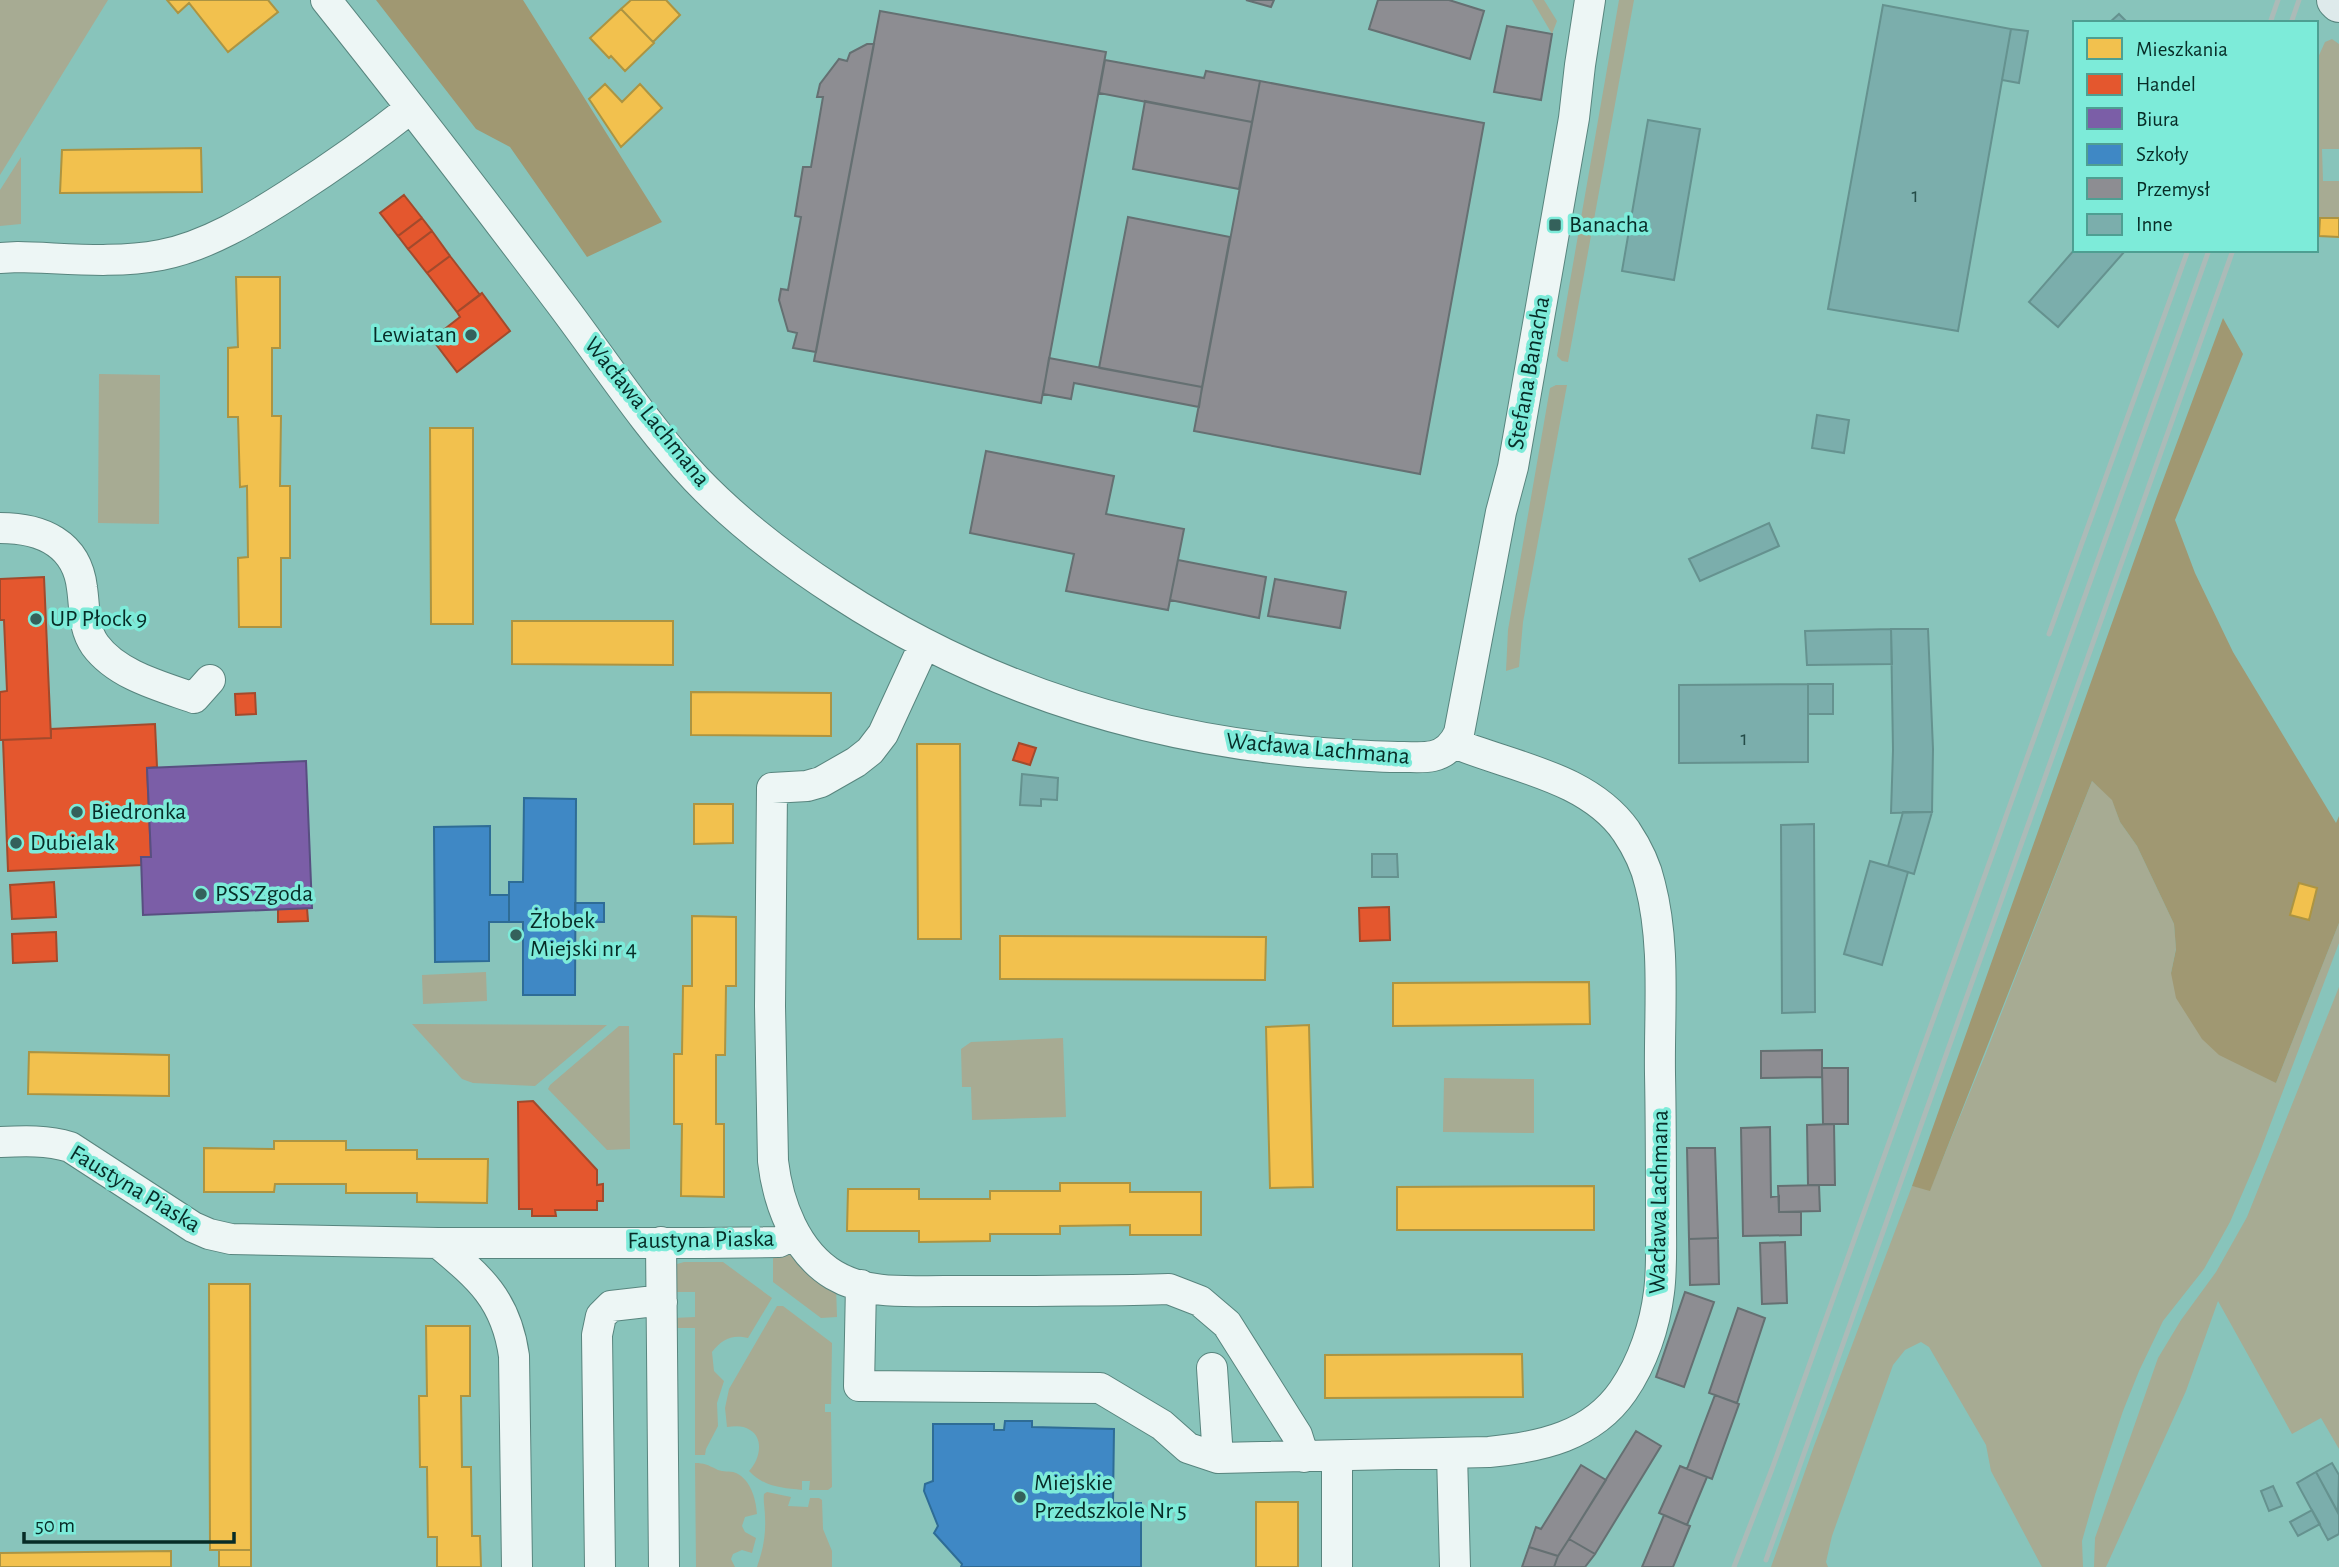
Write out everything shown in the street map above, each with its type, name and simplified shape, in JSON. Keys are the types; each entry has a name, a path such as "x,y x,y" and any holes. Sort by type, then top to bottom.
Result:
{"street":[{"name":"Wacława Lachmana","path":"326,0 657,432 698,480 741,522 803,570 881,621 923,645 994,677 1100,714 1192,737 1277,749 1381,757 1431,757 1454,743 1552,778 1586,794 1611,814 1627,832 1651,886 1659,955 1660,1288 1648,1338 1622,1393 1602,1416 1568,1436 1513,1450 1452,1454 1218,1458"},
{"name":"Stefana Banacha","path":"1454,743 1461,723 1501,512 1513,467 1574,118 1590,0"},
{"path":"0,258 131,259 189,247 246,222 279,202 343,160 411,108"},
{"path":"0,528 20,528 34,532 50,538 71,554 80,574 86,631 96,647 118,667 194,698 210,680"},
{"path":"923,645 883,734 870,751 821,782 807,786 772,788 770,1006 773,1161 779,1195 795,1234 810,1254 831,1273 860,1285 886,1291 1169,1289 1194,1297 1219,1315 1236,1336 1297,1435 1304,1457"},
{"name":"Faustyna Piaska","path":"0,1142 38,1141 70,1147 193,1227 221,1238 438,1242 779,1242 795,1234"},
{"path":"438,1242 482,1281 500,1309 512,1342 517,1567"},
{"path":"661,1242 664,1567"},
{"path":"860,1285 859,1386 1100,1388 1162,1425 1188,1448 1218,1458 1212,1368"},
{"path":"600,1567 597,1335 601,1317 611,1306 662,1302"},
{"path":"1452,1454 1455,1567"},
{"path":"1337,1457 1337,1567"}],"green space":[{"path":"0,0 108,0 0,175"},
{"path":"1532,0 1544,0 1557,21 1552,34"},
{"path":"1619,0 1634,0 1568,362 1557,356"},
{"path":"2332,39 2339,44 2339,149 2322,149 2323,181 2339,181 2339,218 2320,218 2318,236 2318,58 2325,42"},
{"path":"21,157 21,224 0,226 0,190"},
{"path":"99,374 160,375 159,524 98,523"},
{"path":"1567,385 1523,622 1519,667 1506,671 1508,630 1550,388"},
{"path":"2092,781 2112,799 2120,822 2137,846 2174,924 2176,948 2171,973 2276,1083 2339,923 2339,943 2258,1157 2230,1222 2204,1269 2163,1321 2139,1371 2095,1495 2082,1541 2083,1567 2042,1567 1991,1471 1986,1445 1929,1347 1921,1342 1905,1350 1893,1365 1832,1536 1826,1562 1828,1567 1771,1567 1912,1186 1930,1190"},
{"path":"486,972 487,1001 423,1004 422,975"},
{"path":"2339,987 2339,1449 2321,1418 2292,1434 2218,1301 2186,1391 2106,1567 2094,1567 2095,1538 2158,1358 2181,1320 2216,1272 2247,1217"},
{"path":"412,1024 607,1025 535,1086 473,1083 462,1079"},
{"path":"619,1026 629,1026 630,1149 607,1150 548,1089"},
{"path":"1063,1038 1066,1117 972,1120 971,1087 962,1087 961,1049 971,1042"},
{"path":"1444,1078 1534,1079 1534,1133 1443,1132"},
{"path":"773,1250 796,1253 836,1286 837,1317 821,1318 773,1282"},
{"path":"723,1262 772,1298 748,1338 728,1339 712,1352 714,1371 724,1381 717,1403 718,1426 705,1455 695,1455 695,1328 673,1328 673,1318 695,1317 695,1292 673,1292 674,1269 677,1264"},
{"path":"777,1306 783,1306 832,1343 831,1404 825,1404 825,1412 831,1412 832,1487 828,1490 809,1490 810,1481 802,1481 802,1490 767,1484 749,1471 759,1450 755,1434 745,1427 727,1427 725,1408 729,1389"},
{"path":"695,1463 739,1475 748,1483 753,1495 757,1514 745,1517 742,1526 745,1532 756,1538 752,1553 742,1550 733,1554 731,1559 735,1567 696,1567"},
{"path":"767,1492 791,1497 788,1506 808,1507 810,1498 822,1500 823,1529 832,1551 832,1567 757,1567 764,1536 764,1494"}],"shaded area":[{"path":"376,0 523,0 662,222 587,257 510,147 476,129"},
{"path":"2223,318 2243,354 2175,520 2195,573 2233,652 2336,823 2339,816 2339,923 2276,1083 2219,1055 2202,1039 2176,998 2171,973 2176,949 2174,924 2137,846 2120,822 2112,800 2092,781 1930,1191 1912,1186 2156,499"}],"building: Mieszkania":[{"path":"167,0 268,0 278,12 228,52 189,3 178,13"},
{"path":"631,0 666,0 680,15 653,42 621,9"},
{"path":"621,9 654,43 625,71 590,38"},
{"path":"605,84 622,102 640,84 662,108 621,147 589,99"},
{"path":"201,148 202,192 60,193 62,150"},
{"path":"2320,218 2339,218 2339,237 2319,236"},
{"path":"236,277 280,277 280,348 272,348 272,416 281,416 280,486 290,486 290,558 281,558 281,627 239,627 238,558 248,557 247,486 240,487 238,417 228,417 228,348 238,347"},
{"path":"430,428 473,428 473,624 431,624"},
{"path":"512,621 673,621 673,665 512,664"},
{"path":"691,692 831,693 831,736 691,735"},
{"path":"917,744 960,744 961,939 918,939"},
{"path":"694,804 733,804 733,843 694,844"},
{"path":"2299,883 2317,888 2309,920 2290,915"},
{"path":"692,916 736,917 736,986 726,986 725,1055 716,1055 716,1124 724,1124 724,1197 681,1196 682,1124 674,1124 674,1054 682,1054 683,986 692,986"},
{"path":"1000,936 1266,937 1265,980 1000,979"},
{"path":"1589,982 1590,1024 1393,1026 1393,983"},
{"path":"1309,1025 1313,1187 1270,1188 1266,1027"},
{"path":"29,1052 169,1055 169,1096 28,1094"},
{"path":"274,1141 346,1141 346,1150 417,1150 417,1159 488,1159 487,1203 417,1202 417,1193 346,1193 346,1184 275,1184 274,1192 204,1192 204,1148 274,1149"},
{"path":"1060,1183 1130,1183 1130,1192 1201,1192 1201,1235 1130,1235 1130,1225 1060,1226 1060,1234 990,1234 990,1241 919,1242 919,1231 847,1231 848,1189 919,1189 919,1199 990,1199 990,1191 1060,1191"},
{"path":"1594,1186 1594,1230 1397,1230 1397,1187"},
{"path":"209,1284 250,1284 251,1550 210,1550"},
{"path":"426,1326 470,1326 470,1396 461,1396 462,1467 471,1467 472,1536 480,1536 481,1567 437,1567 437,1537 428,1537 427,1467 420,1467 419,1396 427,1396"},
{"path":"1522,1354 1523,1397 1325,1398 1325,1355"},
{"path":"1256,1502 1298,1502 1298,1567 1256,1567"},
{"path":"219,1550 251,1550 251,1567 219,1567"},
{"path":"171,1551 171,1567 0,1567 0,1553"}],"building: Handel":[{"path":"404,195 422,218 398,236 380,213"},
{"path":"422,218 432,231 408,249 398,236"},
{"path":"432,231 450,256 427,273 408,249"},
{"path":"450,256 480,295 457,312 427,273"},
{"name":"Lewiatan","path":"482,293 510,331 457,372 432,339 460,317 457,312"},
{"path":"44,577 51,738 0,740 0,692 7,691 4,620 0,620 0,579"},
{"path":"255,693 256,714 236,715 235,694"},
{"name":"Biedronka","path":"155,724 157,767 147,768 151,857 141,857 142,865 8,871 3,740 51,738 51,729"},
{"path":"1019,743 1036,748 1030,765 1013,760"},
{"path":"54,882 56,917 12,919 10,885"},
{"path":"1389,907 1390,940 1360,941 1359,908"},
{"path":"307,908 308,921 278,922 278,909"},
{"path":"56,932 57,961 13,963 12,934"},
{"path":"533,1101 597,1170 597,1185 603,1184 603,1201 597,1201 597,1210 555,1210 556,1216 532,1216 532,1209 519,1209 518,1102"}],"building: Biura":[{"path":"306,761 312,908 143,915 141,857 151,857 147,768"}],"building: Szkoły":[{"path":"524,798 576,799 575,995 523,995 523,922 509,922 509,882 523,882"},
{"path":"490,826 490,895 509,895 509,922 489,922 489,961 435,962 434,827"},
{"path":"575,903 604,903 604,922 575,922"},
{"name":"Miejskie Przedszkole Nr 5","path":"1005,1421 1032,1421 1032,1427 1114,1429 1113,1503 1141,1503 1141,1567 961,1567 962,1564 934,1533 938,1526 924,1491 925,1484 933,1481 933,1424 994,1424 994,1430 1004,1430"}],"building: Przemysł":[{"path":"1246,0 1274,0 1271,7"},
{"path":"1378,0 1449,0 1484,11 1470,59 1369,29"},
{"path":"880,11 1106,52 1041,403 814,361"},
{"path":"1507,26 1552,34 1541,100 1494,92"},
{"path":"867,44 874,44 816,352 793,348 797,333 788,331 779,300 781,289 788,290 801,217 795,216 803,167 811,167 823,97 817,97 820,84 839,59 847,61 850,53"},
{"path":"1105,60 1204,78 1206,71 1260,81 1252,122 1099,93"},
{"path":"1260,81 1484,123 1420,474 1194,431"},
{"path":"1145,101 1252,122 1239,189 1133,169"},
{"path":"1128,217 1230,237 1202,387 1099,368"},
{"path":"1049,358 1202,387 1199,407 1074,383 1071,399 1043,394"},
{"path":"986,451 1114,476 1106,514 1184,529 1168,610 1066,591 1074,554 970,533"},
{"path":"1178,560 1266,577 1259,618 1170,600"},
{"path":"1275,579 1346,592 1340,628 1268,616"},
{"path":"1822,1050 1822,1077 1761,1078 1761,1051"},
{"path":"1822,1068 1848,1068 1848,1124 1823,1124"},
{"path":"1834,1124 1835,1185 1808,1185 1807,1125"},
{"path":"1770,1127 1771,1197 1779,1196 1779,1212 1801,1212 1801,1235 1743,1236 1741,1128"},
{"path":"1687,1148 1715,1148 1718,1238 1689,1239"},
{"path":"1819,1185 1820,1211 1779,1212 1778,1186"},
{"path":"1718,1238 1719,1284 1690,1285 1689,1239"},
{"path":"1785,1242 1787,1303 1762,1304 1760,1243"},
{"path":"1685,1292 1714,1302 1684,1387 1656,1377"},
{"path":"1738,1308 1765,1318 1737,1403 1709,1393"},
{"path":"1715,1395 1739,1404 1712,1479 1687,1469"},
{"path":"1636,1431 1661,1446 1595,1554 1569,1539"},
{"path":"1581,1465 1606,1480 1569,1539 1558,1556 1529,1547 1536,1527 1541,1529"},
{"path":"1680,1466 1707,1477 1687,1525 1659,1513"},
{"path":"1664,1515 1690,1526 1673,1567 1642,1567"},
{"path":"1569,1539 1595,1554 1585,1567 1554,1567"},
{"path":"1529,1547 1558,1556 1554,1567 1522,1567"}],"building: Inne":[{"path":"1883,5 2011,29 1958,331 1828,309"},
{"path":"2119,14 2126,21 2111,21"},
{"path":"2011,29 2028,31 2019,83 2002,80"},
{"path":"1648,120 1700,129 1674,280 1622,271"},
{"path":"2073,251 2124,252 2058,327 2029,302"},
{"path":"1817,415 1849,420 1844,453 1812,448"},
{"path":"1769,523 1779,546 1700,581 1689,559"},
{"path":"1891,629 1928,629 1933,749 1932,812 1891,813"},
{"path":"1891,629 1892,664 1807,665 1805,631"},
{"path":"1808,684 1833,684 1833,714 1808,714"},
{"path":"1808,684 1808,762 1679,763 1679,685"},
{"path":"1022,774 1058,778 1057,800 1041,799 1041,806 1020,805"},
{"path":"1903,812 1932,812 1914,874 1888,866"},
{"path":"1814,824 1815,1012 1782,1013 1781,825"},
{"path":"1372,854 1397,854 1398,877 1372,877"},
{"path":"1870,861 1908,872 1882,965 1844,954"},
{"path":"2332,1463 2339,1475 2338,1513 2316,1472"},
{"path":"2316,1472 2339,1514 2339,1534 2328,1540 2297,1483"},
{"path":"2273,1486 2282,1506 2269,1511 2261,1491"},
{"path":"2312,1510 2320,1524 2298,1536 2290,1522"}],"railway":[{"path":"2271,21 2278,0"},
{"path":"2292,21 2299,0"},
{"path":"2049,634 2187,252"},
{"path":"1734,1567 1772,1469 2208,252"},
{"path":"1766,1560 2232,252"}],"place":[{"name":"Banacha","path":"1555,225"},
{"name":"Lewiatan","path":"471,335"},
{"name":"UP Płock 9","path":"36,619"},
{"name":"Biedronka","path":"77,812"},
{"name":"Dubielak","path":"16,843"},
{"name":"PSS Zgoda","path":"201,894"},
{"name":"Żłobek Miejski nr 4","path":"516,935"},
{"name":"Miejskie Przedszkole Nr 5","path":"1020,1497"}]}
